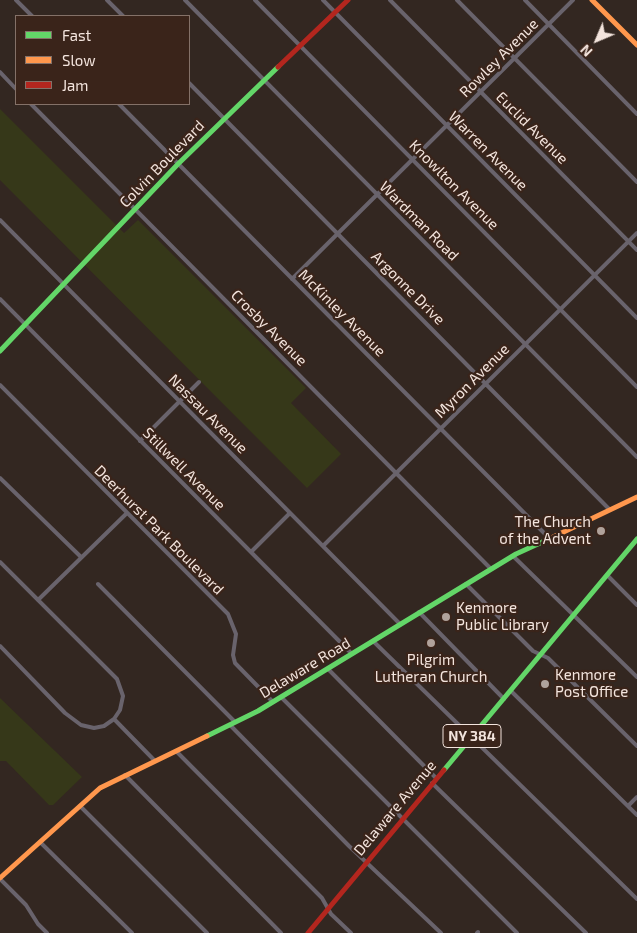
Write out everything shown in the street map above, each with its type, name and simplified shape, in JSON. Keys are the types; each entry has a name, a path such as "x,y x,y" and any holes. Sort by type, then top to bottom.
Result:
{"street":[{"path":"16,0 31,15"},
{"path":"107,0 122,15"},
{"name":"Wardman Road","path":"185,0 637,457"},
{"name":"Knowlton Avenue","path":"255,0 637,387"},
{"name":"Warren Avenue","path":"323,0 637,318"},
{"name":"Colvin Boulevard","path":"0,351 178,164 348,0"},
{"name":"Euclid Avenue","path":"390,0 637,250"},
{"path":"457,0 637,182"},
{"path":"525,0 637,114"},
{"name":"Rowley Avenue","path":"292,279 573,0"},
{"path":"592,0 637,45"},
{"path":"0,72 15,88"},
{"name":"Argonne Drive","path":"190,84 610,510"},
{"name":"Crosby Avenue","path":"32,105 491,569"},
{"name":"McKinley Avenue","path":"119,105 549,538"},
{"name":"Nassau Avenue","path":"0,220 400,624"},
{"name":"Myron Avenue","path":"323,546 637,233"},
{"name":"Stillwell Avenue","path":"0,299 352,654"},
{"path":"140,441 199,382"},
{"name":"Deerhurst Park Boulevard","path":"0,385 230,618 236,634 233,655 235,663 273,702"},
{"path":"0,478 81,557"},
{"name":"Delaware Road","path":"0,878 100,788 273,702 513,556 637,497"},
{"path":"38,600 127,513"},
{"path":"251,552 290,513"},
{"name":"Delaware Avenue","path":"308,933 637,539"},
{"path":"513,556 637,677"},
{"path":"0,562 116,680 122,690 122,701 114,719 104,726 94,728 77,723 0,646"},
{"path":"607,575 637,605"},
{"path":"98,584 367,862 441,933"},
{"path":"466,584 533,651 548,658 637,746"},
{"path":"419,612 504,699"},
{"path":"373,641 637,899"},
{"path":"328,669 434,780 586,933"},
{"path":"511,690 637,815"},
{"path":"281,697 401,820 517,933"},
{"path":"114,719 155,761"},
{"path":"176,751 322,898 331,914 351,933"},
{"path":"125,776 281,933"},
{"path":"628,806 637,797"},
{"path":"80,806 207,933"},
{"path":"40,842 132,933"},
{"path":"0,878 26,905 48,933"}],"green space":[{"path":"0,109 124,233 138,220 306,388 291,403 341,454 307,488 0,180"},
{"path":"0,698 82,777 53,805 49,805 6,761 0,761"}],"traffic: fast":[{"path":"0,351 178,164 278,67"},
{"path":"207,736 258,711 516,554 551,538"},
{"path":"444,770 637,539"}],"traffic: slow":[{"path":"592,0 637,45"},
{"path":"551,538 637,497"},
{"path":"0,878 100,788 207,736"}],"traffic: jam":[{"path":"278,67 348,0"},
{"path":"308,933 444,770"}],"place":[{"name":"The Church of the Advent","path":"601,531"},
{"name":"Kenmore Public Library","path":"446,617"},
{"name":"Pilgrim Lutheran Church","path":"431,643"},
{"name":"Kenmore Post Office","path":"545,684"}]}
